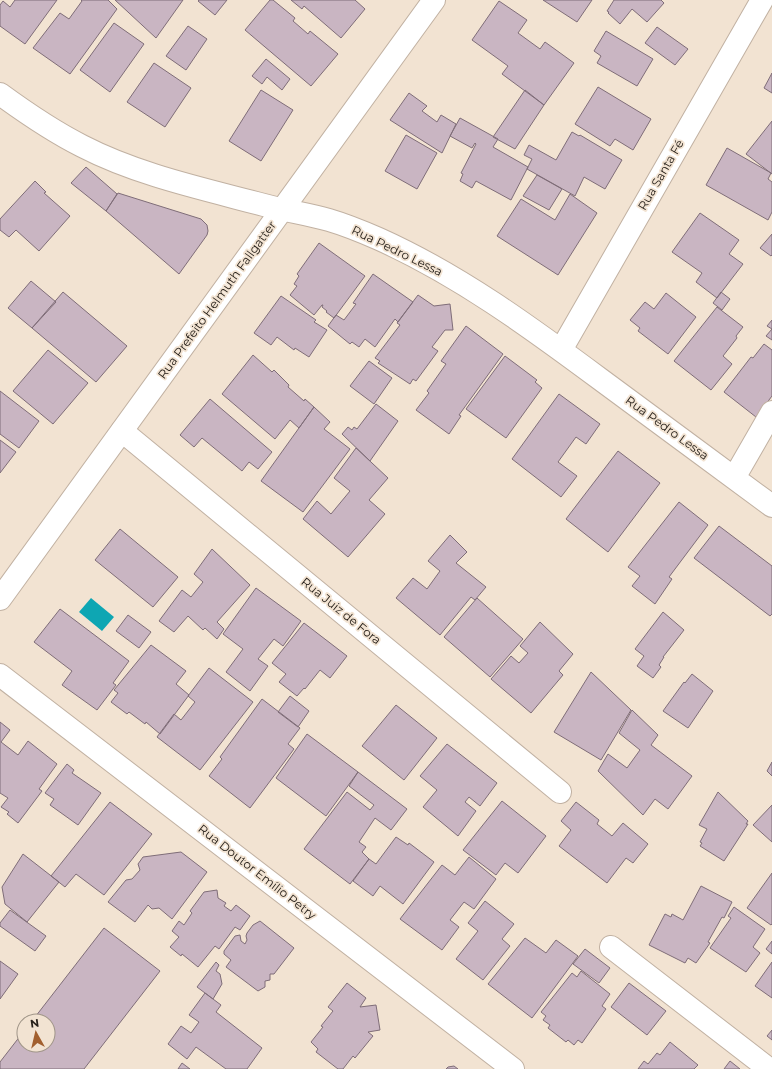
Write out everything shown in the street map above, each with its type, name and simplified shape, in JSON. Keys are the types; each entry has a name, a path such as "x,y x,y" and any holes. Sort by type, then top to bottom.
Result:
{"street":[{"name":"Rua Prefeito Helmuth Fallgatter","path":"0,599 434,0"},
{"name":"Rua Santa Fé","path":"561,350 762,0"},
{"name":"Rua Pedro Lessa","path":"0,94 47,126 83,146 119,162 186,184 282,210 329,220 352,228 406,252 448,275 504,310 561,350 772,506"},
{"path":"734,478 772,412"},
{"name":"Rua Juiz de Fora","path":"122,431 560,792"},
{"name":"Rua Doutor Emílio Petry","path":"0,674 513,1069"},
{"path":"611,947 769,1069"}],"water":[{"path":"91,598 114,617 102,631 79,612"}],"building":[{"path":"15,0 57,0 25,44 0,26 0,5 3,1 10,7"},
{"path":"81,0 108,0 117,9 70,74 33,48 60,13 69,19 82,1"},
{"path":"115,0 183,0 156,38"},
{"path":"227,0 215,15 198,1"},
{"path":"270,0 273,0 295,18 293,21 308,34 310,31 338,54 311,86 245,30"},
{"path":"291,0 355,0 365,9 341,38 304,6 302,9"},
{"path":"543,0 592,0 577,22"},
{"path":"614,0 661,0 664,3 647,22 632,9 620,24 607,11"},
{"path":"499,1 527,20 518,33 540,49 545,42 574,63 544,105 502,74 508,66 472,40"},
{"path":"114,23 144,44 110,92 80,70"},
{"path":"188,26 207,39 186,70 166,56"},
{"path":"657,27 688,49 675,65 645,43"},
{"path":"606,31 653,59 637,86 597,63 601,56 594,51"},
{"path":"266,59 290,79 282,90 267,77 262,84 252,76"},
{"path":"154,63 191,88 165,127 127,102"},
{"path":"772,73 772,93 764,88"},
{"path":"598,87 651,119 633,150 615,139 610,146 575,124"},
{"path":"261,90 293,110 261,161 229,141"},
{"path":"525,90 544,105 515,149 493,137"},
{"path":"409,93 427,106 422,111 437,122 441,115 456,124 442,153 390,120"},
{"path":"460,118 498,139 493,147 528,167 511,200 476,181 472,188 460,181 463,174 461,173 476,144 475,143 472,148 450,136"},
{"path":"772,121 772,174 746,154"},
{"path":"572,132 579,136 580,135 622,160 605,189 584,177 575,196 527,169 532,159 524,155 529,145 556,160"},
{"path":"406,135 437,153 417,189 385,171"},
{"path":"727,148 771,173 768,179 772,182 772,212 768,220 706,185"},
{"path":"86,167 117,194 106,211 71,183"},
{"path":"537,175 562,189 549,210 523,196"},
{"path":"35,181 46,192 44,193 70,216 39,251 16,230 9,237 0,230 0,219"},
{"path":"118,193 201,219 207,225 207,235 179,274 106,211"},
{"path":"570,194 597,213 558,275 497,236 521,199 555,220"},
{"path":"700,213 739,240 729,254 743,264 717,298 696,282 702,273 672,252"},
{"path":"772,234 772,255 771,256 760,248"},
{"path":"319,243 365,276 334,318 326,312 327,311 322,307 323,305 314,315 290,295 297,286 294,284 299,276 297,274"},
{"path":"373,274 413,302 398,322 395,319 375,347 365,339 359,347 352,342 350,344 328,326 336,315 344,320 356,304 353,303"},
{"path":"31,281 56,302 32,328 8,308"},
{"path":"63,292 127,346 96,382 32,328"},
{"path":"721,292 730,299 722,310 713,303"},
{"path":"666,293 696,317 668,354 638,331 640,328 630,320 645,302 654,309"},
{"path":"418,295 434,306 450,304 453,330 445,330 432,347 438,351 416,381 413,379 410,384 378,363 380,361 375,358 400,325 397,323"},
{"path":"281,296 316,320 314,322 327,330 309,357 295,348 294,350 277,337 271,345 254,333"},
{"path":"717,307 743,327 736,336 737,338 723,356 732,364 711,390 674,361"},
{"path":"772,320 772,329 767,326"},
{"path":"466,326 503,354 459,415 461,416 449,434 416,410 429,393 427,391 446,364 441,361"},
{"path":"772,329 772,340 766,336"},
{"path":"764,344 772,350 772,396 756,417 724,392 751,357 753,358"},
{"path":"48,350 88,383 53,424 13,391"},
{"path":"253,355 272,372 274,370 289,385 288,387 304,401 305,399 314,407 299,428 290,420 275,439 222,394"},
{"path":"505,356 537,380 535,382 542,388 506,438 466,409"},
{"path":"369,361 392,378 374,404 350,386"},
{"path":"0,391 39,421 19,448 0,434"},
{"path":"559,394 600,424 586,444 576,437 558,462 577,476 561,497 512,459"},
{"path":"210,399 272,452 258,469 249,462 242,471 202,438 194,447 180,435"},
{"path":"376,404 398,421 370,461 342,434 348,427 352,430 354,427 357,429"},
{"path":"314,407 330,422 324,429 350,449 303,512 261,481"},
{"path":"0,440 16,452 0,473"},
{"path":"356,448 388,478 369,500 385,514 348,557 303,519 317,501 331,514 350,491 334,478"},
{"path":"618,451 660,483 608,552 566,519"},
{"path":"679,502 708,525 669,577 672,579 655,604 632,586 640,576 628,567"},
{"path":"719,526 772,566 772,614 770,616 694,558"},
{"path":"120,529 178,577 153,607 95,560"},
{"path":"450,535 467,552 456,563 486,587 475,600 471,597 440,635 396,598 413,578 427,589 440,571 428,561"},
{"path":"212,549 250,585 217,622 224,629 217,639 205,628 203,630 188,616 174,632 159,621 182,590 191,597 203,582 194,574"},
{"path":"256,588 301,621 283,646 274,639 258,659 268,666 250,691 226,672 243,649 223,634"},
{"path":"477,598 523,639 490,677 444,637"},
{"path":"60,609 129,661 113,683 116,685 97,710 62,685 72,671 34,642"},
{"path":"663,612 684,630 663,657 659,665 661,667 653,678 637,666 644,656 635,649"},
{"path":"128,615 151,632 139,648 116,631"},
{"path":"540,622 573,654 559,671 563,675 531,713 491,679 511,656 519,663 528,653 520,646"},
{"path":"304,623 347,656 330,678 320,670 305,689 304,688 297,696 279,682 286,674 272,663"},
{"path":"151,645 186,671 176,684 189,695 160,734 146,722 145,724 129,712 127,714 111,702 118,693 114,690"},
{"path":"209,668 253,702 200,770 157,737 174,714 181,720 195,702 188,696"},
{"path":"591,672 631,710 601,760 554,732"},
{"path":"692,674 713,691 688,728 663,711 684,682 685,683"},
{"path":"290,696 309,711 298,727 278,712"},
{"path":"262,699 300,728 288,744 294,749 250,808 209,776 222,759 220,757"},
{"path":"396,705 437,738 404,780 362,746"},
{"path":"632,710 658,735 651,745 692,776 668,809 655,799 643,815 598,771 608,754 627,768 640,750 619,733"},
{"path":"0,722 10,730 1,742 18,755 28,741 57,764 39,789 42,791 18,823 7,814 9,812 1,807 8,798 0,793"},
{"path":"307,734 358,772 326,816 276,778"},
{"path":"447,744 497,783 480,806 469,797 465,802 476,811 458,836 423,807 437,790 420,776"},
{"path":"772,762 772,776 767,771"},
{"path":"67,764 74,770 72,773 101,793 78,825 50,805 54,799 45,793"},
{"path":"358,772 407,809 391,830 375,818 359,842 366,847 362,852 369,859 350,884 304,849 347,792 370,810 374,805 349,786"},
{"path":"718,792 748,821 746,824 748,824 724,861 700,846 702,843 700,842 707,829 699,825"},
{"path":"502,801 546,836 518,873 505,863 496,875 463,850"},
{"path":"110,802 152,834 104,895 76,874 65,887 51,876"},
{"path":"576,802 599,820 597,824 612,836 623,823 648,844 633,863 626,858 607,883 559,846 571,830 561,821"},
{"path":"772,805 772,842 753,825"},
{"path":"396,837 408,845 409,843 434,862 403,904 380,886 373,896 353,881 369,859 376,864"},
{"path":"181,852 207,872 172,919 159,908 152,909 148,905 135,922 108,902 126,880 132,879 140,870 138,864 143,857"},
{"path":"23,854 59,882 27,922 5,904 2,887"},
{"path":"469,857 496,879 474,909 464,902 450,920 459,927 442,950 400,919 442,865 455,875"},
{"path":"772,873 772,924 771,925 747,908"},
{"path":"701,886 732,902 724,918 722,917 708,942 710,943 696,963 688,958 685,963 649,945 665,914 671,917 672,914 683,920"},
{"path":"217,890 218,898 226,903 224,906 231,911 236,905 250,916 240,930 235,927 219,949 215,946 198,967 182,954 181,956 170,947 179,937 172,931 179,921 184,925 192,913 190,911 204,892"},
{"path":"485,901 514,924 502,939 510,946 483,980 456,959 478,931 468,923"},
{"path":"734,907 765,929 753,947 760,953 746,972 710,948 731,918 728,916"},
{"path":"10,910 46,936 35,951 0,926 0,923"},
{"path":"260,921 294,948 274,974 270,974 270,980 265,981 265,987 258,991 226,967 231,960 224,954 224,951 235,936 240,935 241,941 245,944 247,940 247,933 253,925"},
{"path":"104,928 160,971 84,1069 0,1069 0,1062 16,1041 16,1053 56,1053 56,1013 38,1013"},
{"path":"525,938 546,953 556,940 578,956 532,1018 488,984"},
{"path":"772,941 772,954 766,949"},
{"path":"585,949 610,968 599,983 573,964"},
{"path":"0,961 18,974 0,999"},
{"path":"216,962 219,965 216,971 220,974 222,984 213,999 197,987"},
{"path":"772,962 772,998 755,986"},
{"path":"581,971 610,994 602,1006 606,1009 582,1043 578,1040 574,1045 568,1040 566,1042 548,1028 550,1025 543,1020 546,1016 541,1012 572,973 577,977"},
{"path":"347,983 366,998 360,1007 376,1005 380,1030 368,1032 373,1036 355,1058 353,1056 343,1069 338,1069 316,1052 318,1049 311,1042 333,1011 328,1007"},
{"path":"629,983 666,1011 647,1035 611,1007"},
{"path":"205,993 221,1005 216,1012 262,1048 247,1069 226,1069 196,1047 187,1059 168,1044 181,1026 191,1033 199,1022 189,1015"},
{"path":"772,1030 772,1040 767,1036"},
{"path":"670,1042 698,1065 694,1069 638,1069 644,1061 648,1064 657,1053 660,1055"},
{"path":"730,1061 740,1069 724,1069"},
{"path":"182,1063 190,1069 178,1069"},
{"path":"454,1066 458,1069 446,1069 448,1067"}]}
